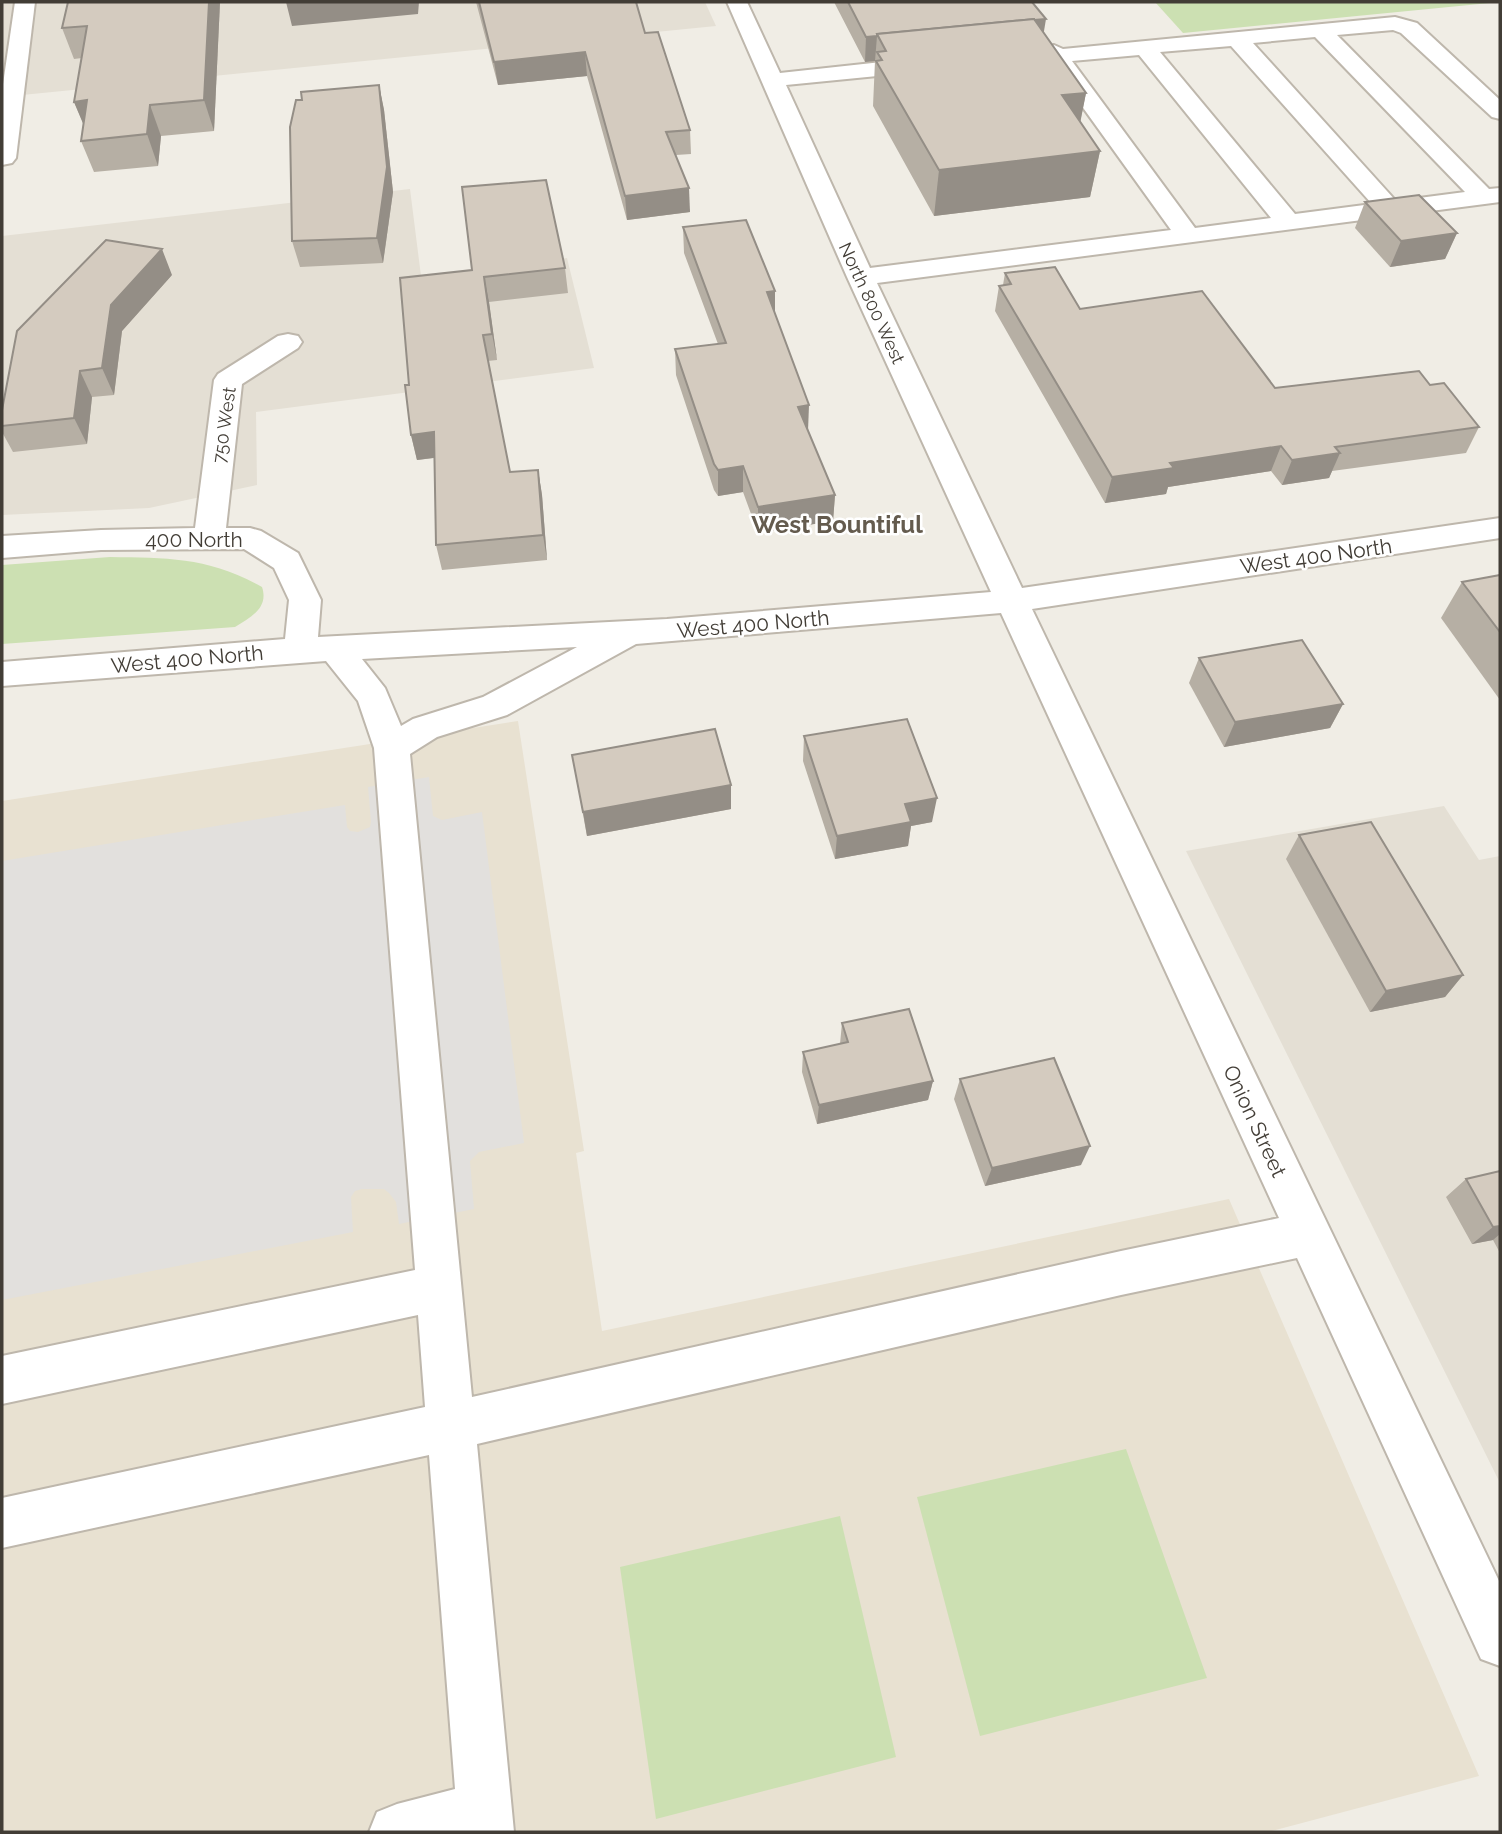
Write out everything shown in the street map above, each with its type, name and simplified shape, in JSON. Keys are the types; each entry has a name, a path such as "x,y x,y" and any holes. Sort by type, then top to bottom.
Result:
{"street":[{"path":"4,158 25,2"},
{"name":"North 800 West","path":"737,2 860,277 1012,601"},
{"path":"1058,56 1395,23 1409,29 1500,112"},
{"path":"1320,30 1492,196"},
{"path":"1236,38 1389,209"},
{"path":"1144,47 1289,223"},
{"path":"1028,54 1055,51 1188,236"},
{"path":"773,80 948,62"},
{"path":"860,277 1492,196"},
{"name":"750 West","path":"209,538 228,380 288,342"},
{"name":"West 400 North","path":"2,674 300,650 631,633 1012,601 1500,528"},
{"name":"400 North","path":"2,547 101,540 250,538 287,561 305,600 300,650"},
{"name":"Onion Street","path":"1012,601 1500,1640"},
{"path":"392,748 425,728 495,706 631,633"},
{"path":"335,648 373,697 392,748 485,1821 397,1832"},
{"path":"2,1523 450,1426 1121,1273 1308,1234"},
{"path":"2,1380 438,1288"}],"shaded area":[{"path":"2,2 705,2 716,26 2,97"},
{"path":"410,189 421,276 567,258 594,368 256,412 257,485 149,508 2,515 2,236"},
{"path":"518,721 584,1151 576,1153 602,1331 1229,1199 1479,1776 1268,1832 2,1832 2,801"},
{"path":"429,777 433,816 442,820 482,812 524,1143 479,1152 470,1161 474,1209 399,1224 396,1202 389,1193 384,1189 362,1189 355,1191 351,1197 353,1232 2,1300 2,861 345,805 347,827 350,831 358,832 370,827 368,787"},
{"path":"1444,806 1479,860 1500,856 1500,1483 1186,851"}],"green space":[{"path":"1155,2 1500,2 1183,33"},
{"path":"110,557 188,561 224,570 262,587 263,601 257,611 235,627 2,644 2,565"},
{"path":"1126,1449 1207,1678 980,1736 917,1497"},
{"path":"840,1516 896,1757 656,1819 620,1567"}],"building":[{"path":"68,2 209,2 204,100 150,105 147,134 81,141 87,100 74,102 87,26 62,28"},
{"path":"479,2 636,2 645,33 658,32 690,130 666,132 689,188 625,196 585,52 494,62"},
{"path":"848,2 1032,2 1046,19 866,37"},
{"path":"1034,19 1086,93 1062,95 1100,151 939,170 876,61 882,60 877,52 886,51 877,34"},
{"path":"379,85 387,167 377,238 292,241 290,127 296,100 302,100 301,92"},
{"path":"546,180 565,268 484,277 492,334 483,335 510,472 538,470 543,535 436,545 434,432 411,435 405,385 409,385 400,278 472,270 462,187"},
{"path":"1419,195 1457,233 1401,241 1365,202"},
{"path":"746,220 775,291 767,292 809,405 798,407 835,495 758,507 743,466 718,470 714,464 675,349 726,343 683,227"},
{"path":"106,240 162,249 111,305 102,368 80,371 74,418 2,426 2,410 17,331"},
{"path":"1055,267 1080,309 1202,291 1275,388 1419,371 1430,385 1444,383 1479,427 1335,447 1340,453 1292,460 1281,446 1170,463 1174,468 1112,477 999,286 1011,284 1005,273"},
{"path":"1500,575 1500,632 1462,582"},
{"path":"1302,640 1343,704 1235,722 1199,658"},
{"path":"907,719 937,798 905,804 911,822 837,836 804,736"},
{"path":"715,729 731,785 583,812 572,755"},
{"path":"1371,822 1463,975 1386,991 1299,835"},
{"path":"909,1009 933,1081 819,1105 803,1052 848,1042 842,1023"},
{"path":"1054,1058 1090,1146 992,1168 960,1079"},
{"path":"1500,1171 1500,1226 1493,1227 1466,1179"}],"district":[{"name":"West Bountiful","path":"837,524"}]}
